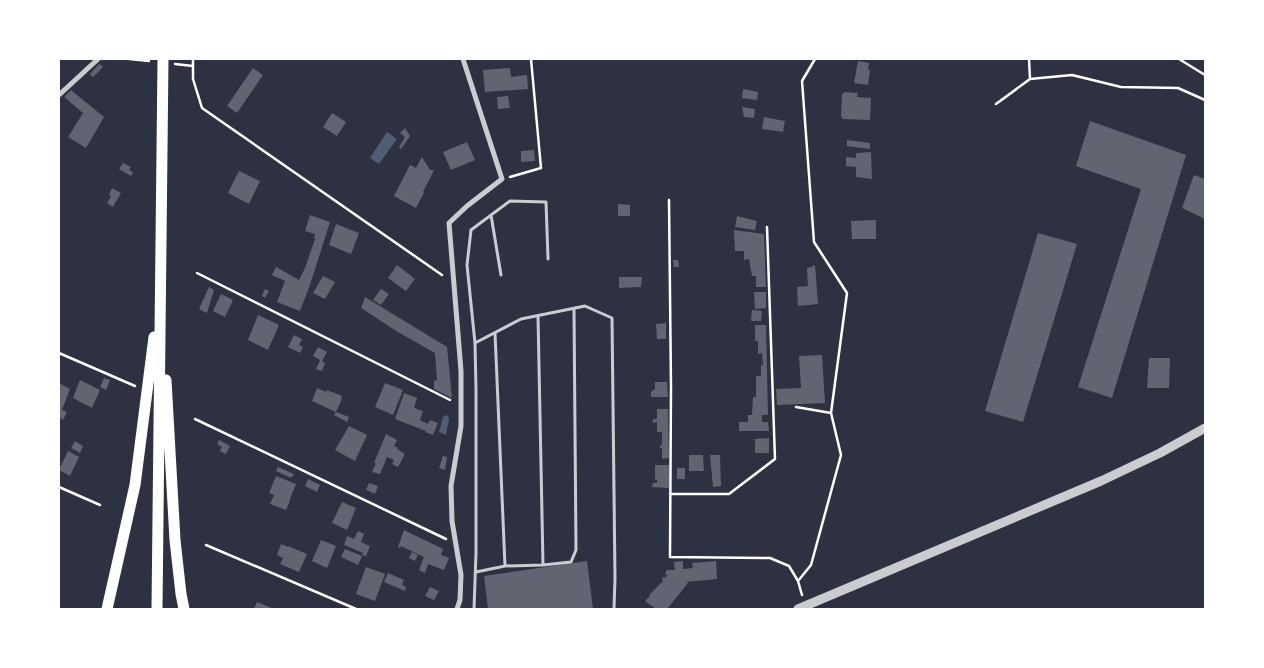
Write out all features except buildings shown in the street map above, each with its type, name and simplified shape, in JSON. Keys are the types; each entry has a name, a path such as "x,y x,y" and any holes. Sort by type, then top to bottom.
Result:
{"highway":[{"path":"157,609 163,59"},
{"path":"106,609 135,484 160,286"},
{"path":"160,286 175,540 184,609"}],"street":[{"path":"59,95 98,59"},
{"path":"458,609 462,575 452,521 451,486 460,426 461,371 449,224 502,179 463,59"},
{"path":"802,608 1101,481 1205,428"}],"lane":[{"path":"474,609 476,572 475,343 466,265 471,230 510,201 546,202 548,259"},
{"path":"490,215 501,275"},
{"path":"475,343 521,319 574,308 585,306 612,318 614,609"},
{"path":"476,572 505,566 571,562 576,550 574,308"},
{"path":"538,316 543,565"},
{"path":"495,333 505,566"}],"path":[{"path":"193,59 193,79 202,108 454,283"},
{"path":"502,179 541,168 531,59"},
{"path":"798,581 810,565 841,455 831,413 847,293 814,242 802,81 815,59"},
{"path":"1029,59 1030,79"},
{"path":"1179,59 1205,76"},
{"path":"996,104 1030,79 1072,75 1121,87 1178,88 1205,100"},
{"path":"669,200 670,557 770,558 789,566 798,581 802,608"},
{"path":"670,494 729,494 775,459 767,226"},
{"path":"197,274 461,405"},
{"path":"59,353 138,388"},
{"path":"796,407 831,413"},
{"path":"195,419 456,544"},
{"path":"59,487 100,505"},
{"path":"206,545 356,609"}],"water":[{"path":"387,132 397,139 379,164 370,158"},
{"path":"446,415 449,419 446,435 439,432 443,417"}]}
